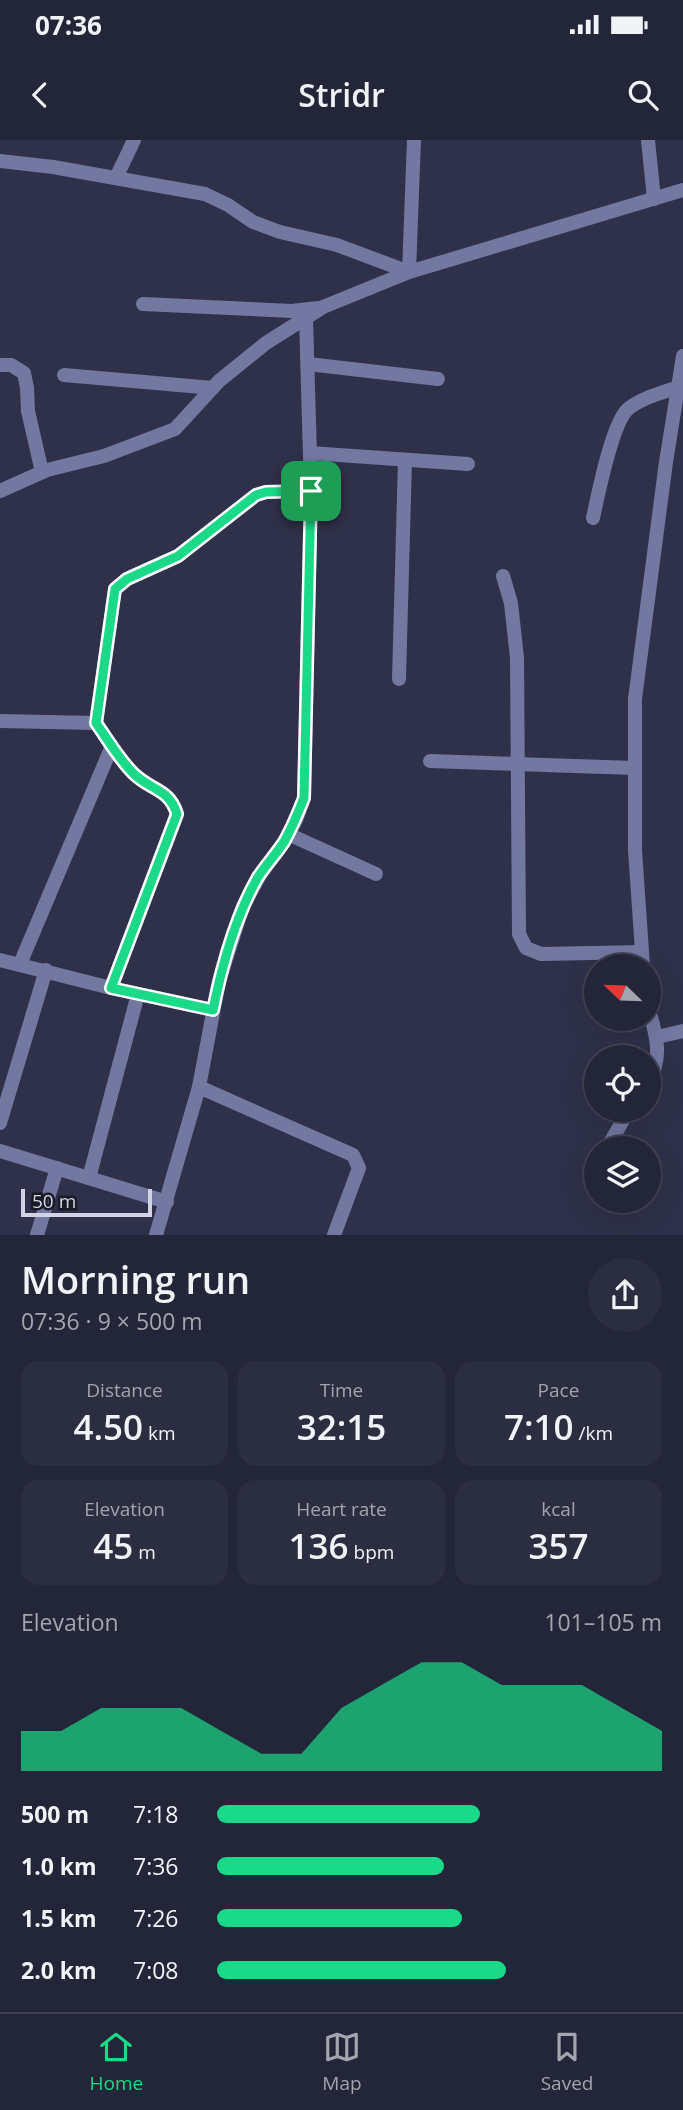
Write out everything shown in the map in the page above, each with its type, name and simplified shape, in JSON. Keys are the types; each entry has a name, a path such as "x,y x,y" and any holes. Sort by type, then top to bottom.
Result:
{"street":[{"path":"116,178 134,140"},
{"path":"409,272 414,140"},
{"path":"648,140 654,199"},
{"path":"0,161 53,167 205,194 229,205 253,222 280,232 337,245 409,272"},
{"path":"0,491 42,472 104,457 175,429 213,388 267,343 323,307 409,272 683,190"},
{"path":"143,304 292,311 323,307"},
{"path":"156,1235 199,1087 219,981 243,905 288,834 304,798 311,491 306,318"},
{"path":"642,954 635,850 635,699 666,462 683,356"},
{"path":"307,364 438,379"},
{"path":"0,365 11,365 24,373 27,411 42,472"},
{"path":"64,375 213,388"},
{"path":"593,518 605,465 621,418 640,401 678,387"},
{"path":"310,453 468,464"},
{"path":"399,679 405,460"},
{"path":"111,988 177,814 173,802 166,794 148,786 131,772 96,723 115,589 127,579 178,556 256,495 266,492 311,491"},
{"path":"503,576 510,603 517,658 519,934 526,948 541,954 584,956"},
{"path":"0,721 96,723"},
{"path":"20,964 112,746"},
{"path":"430,761 635,768"},
{"path":"288,834 376,874"},
{"path":"0,960 213,1010"},
{"path":"0,1123 46,970"},
{"path":"89,1178 138,994"},
{"path":"655,1031 657,1045"},
{"path":"657,1037 683,1031"},
{"path":"199,1087 353,1156 359,1168 334,1235"},
{"path":"0,1151 167,1202"},
{"path":"37,1235 57,1168"}],"route":[{"path":"311,491 304,798 296,820 243,905 219,981 213,1010 111,988 177,814 173,802 166,794 148,786 131,772 96,723 115,589 127,579 178,556 256,495 266,492 311,491"}]}
